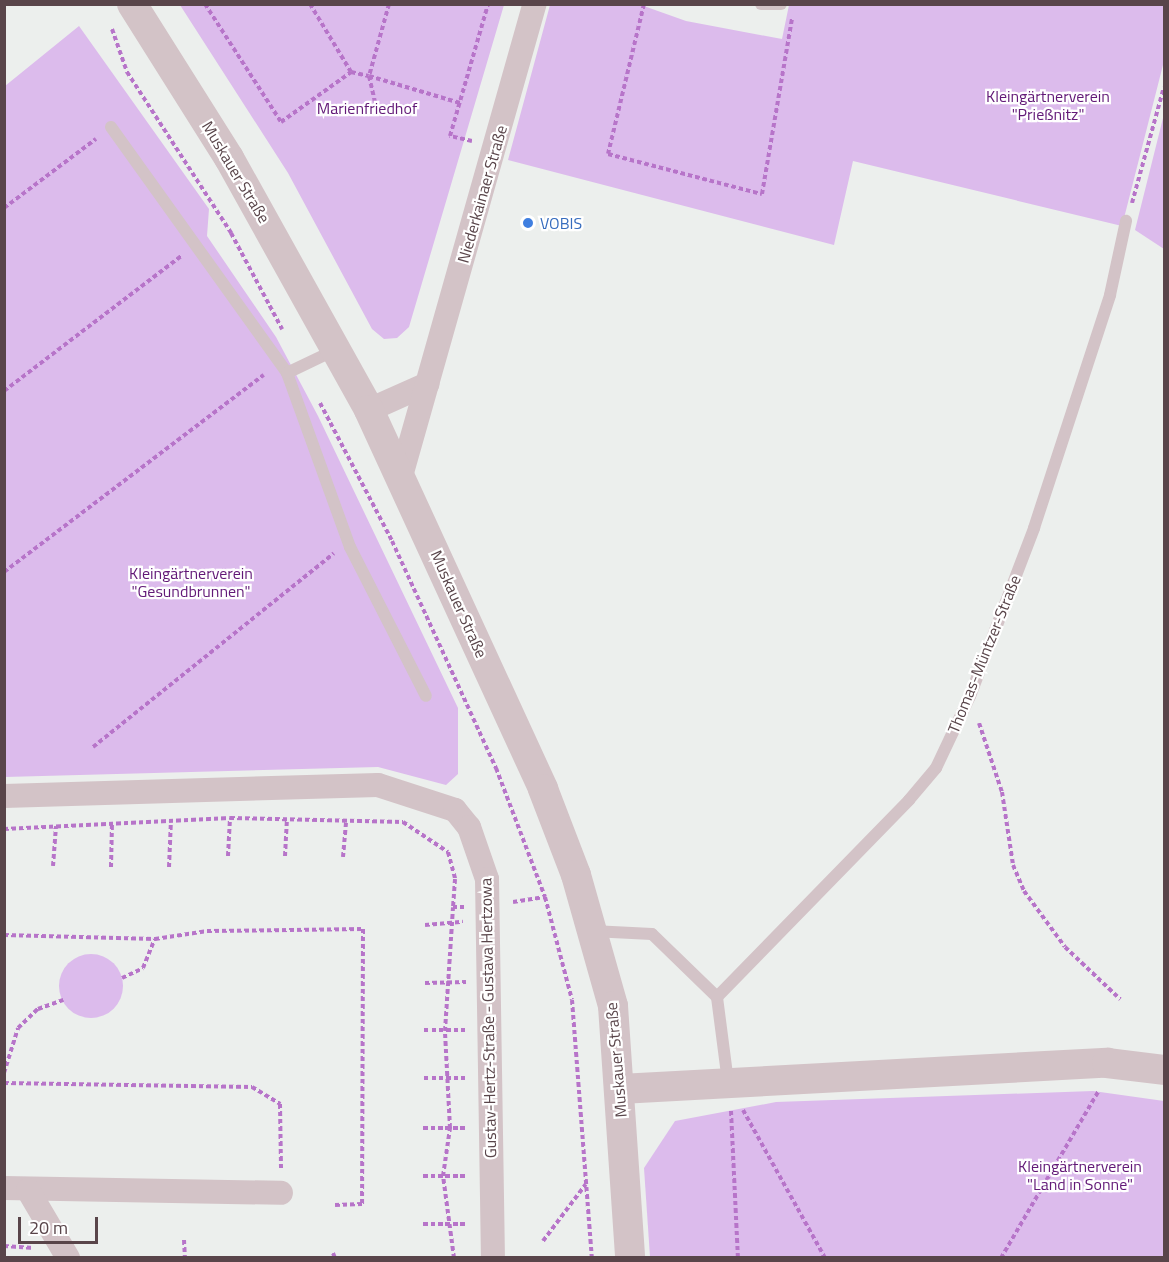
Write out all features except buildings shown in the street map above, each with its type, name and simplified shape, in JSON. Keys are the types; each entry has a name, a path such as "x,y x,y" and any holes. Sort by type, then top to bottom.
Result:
{"street":[{"name":"Niederkainaer Straße","path":"401,476 535,4"},
{"name":"Muskauer Straße","path":"121,14 229,158 337,349 401,476 543,789 592,931 613,1006 630,1257"},
{"path":"369,410 427,384"},
{"name":"Gustav-Hertz-Straße - Gustava Hertzowa","path":"4,796 378,785 455,810 478,846 488,905 493,1257"},
{"path":"620,1089 729,1093 1107,1064 1164,1071"},
{"path":"16,1189 281,1193"},
{"path":"16,1189 68,1257"}],"lane":[{"path":"761,4 780,6"},
{"path":"111,128 198,242 284,368 348,541 426,696"},
{"name":"Thomas-Müntzer-Straße","path":"717,997 916,792 936,768 970,696 1034,528 1110,296 1126,221"},
{"path":"284,368 337,349"},
{"path":"592,931 652,934 717,997 729,1093"}],"path":[{"path":"205,4 280,122 351,72"},
{"path":"310,4 351,72 460,103"},
{"path":"376,106 369,76 389,4"},
{"path":"488,4 450,136 496,147"},
{"path":"644,4 608,154 762,194 794,11 780,6"},
{"path":"121,14 127,72"},
{"path":"1126,221 1164,87"},
{"path":"4,208 111,128"},
{"path":"4,391 198,242"},
{"path":"4,572 284,368"},
{"path":"93,747 348,541"},
{"path":"970,696 1002,792 1013,865 1023,891 1065,947 1120,999"},
{"path":"228,856 230,818"},
{"path":"4,829 230,818 403,822 424,832 448,852 455,879 445,1031 450,1128 443,1176 454,1257"},
{"path":"285,856 287,819"},
{"path":"169,867 171,820"},
{"path":"343,857 346,820"},
{"path":"111,867 112,823"},
{"path":"53,866 56,826"},
{"path":"453,907 545,897"},
{"path":"425,925 452,922"},
{"path":"4,935 155,939 207,931 363,929 362,1204 334,1205"},
{"path":"122,978 143,968 155,939"},
{"path":"424,983 489,981"},
{"path":"4,1073 18,1028 38,1009 63,1000"},
{"path":"424,1030 445,1031"},
{"path":"1002,1257 1098,1093 1107,1064"},
{"path":"424,1078 491,1077"},
{"path":"4,1083 252,1087 280,1104 281,1193"},
{"path":"729,1093 738,1257"},
{"path":"729,1093 738,1101 825,1257"},
{"path":"423,1128 450,1128"},
{"path":"423,1176 443,1176"},
{"path":"543,1241 587,1183"},
{"path":"423,1224 450,1224"},
{"path":"184,1240 185,1257"},
{"path":"4,1246 39,1248"}],"green space":[{"name":"Marienfriedhof","path":"180,5 504,5 409,327 397,338 384,339 372,329 288,173"},
{"name":"Kleingärtnerverein \"Prießnitz\"","path":"550,5 641,5 686,21 782,39 789,5 1164,5 1164,61 1122,226 853,161 834,245 508,160"},
{"name":"Kleingärtnerverein \"Gesundbrunnen\"","path":"79,26 209,209 207,236 276,337 318,416 458,708 458,774 446,785 378,767 5,777 5,86"},
{"path":"1164,114 1164,249 1135,230"},
{"path":"91,954 109,960 117,968 123,986 117,1004 109,1012 91,1018 73,1012 65,1004 59,986 65,968 73,960"},
{"name":"Kleingärtnerverein \"Land in Sonne\"","path":"1093,1091 1164,1101 1164,1257 650,1257 644,1168 675,1121 776,1102"}],"place":[{"name":"VOBIS","path":"528,223"}]}
